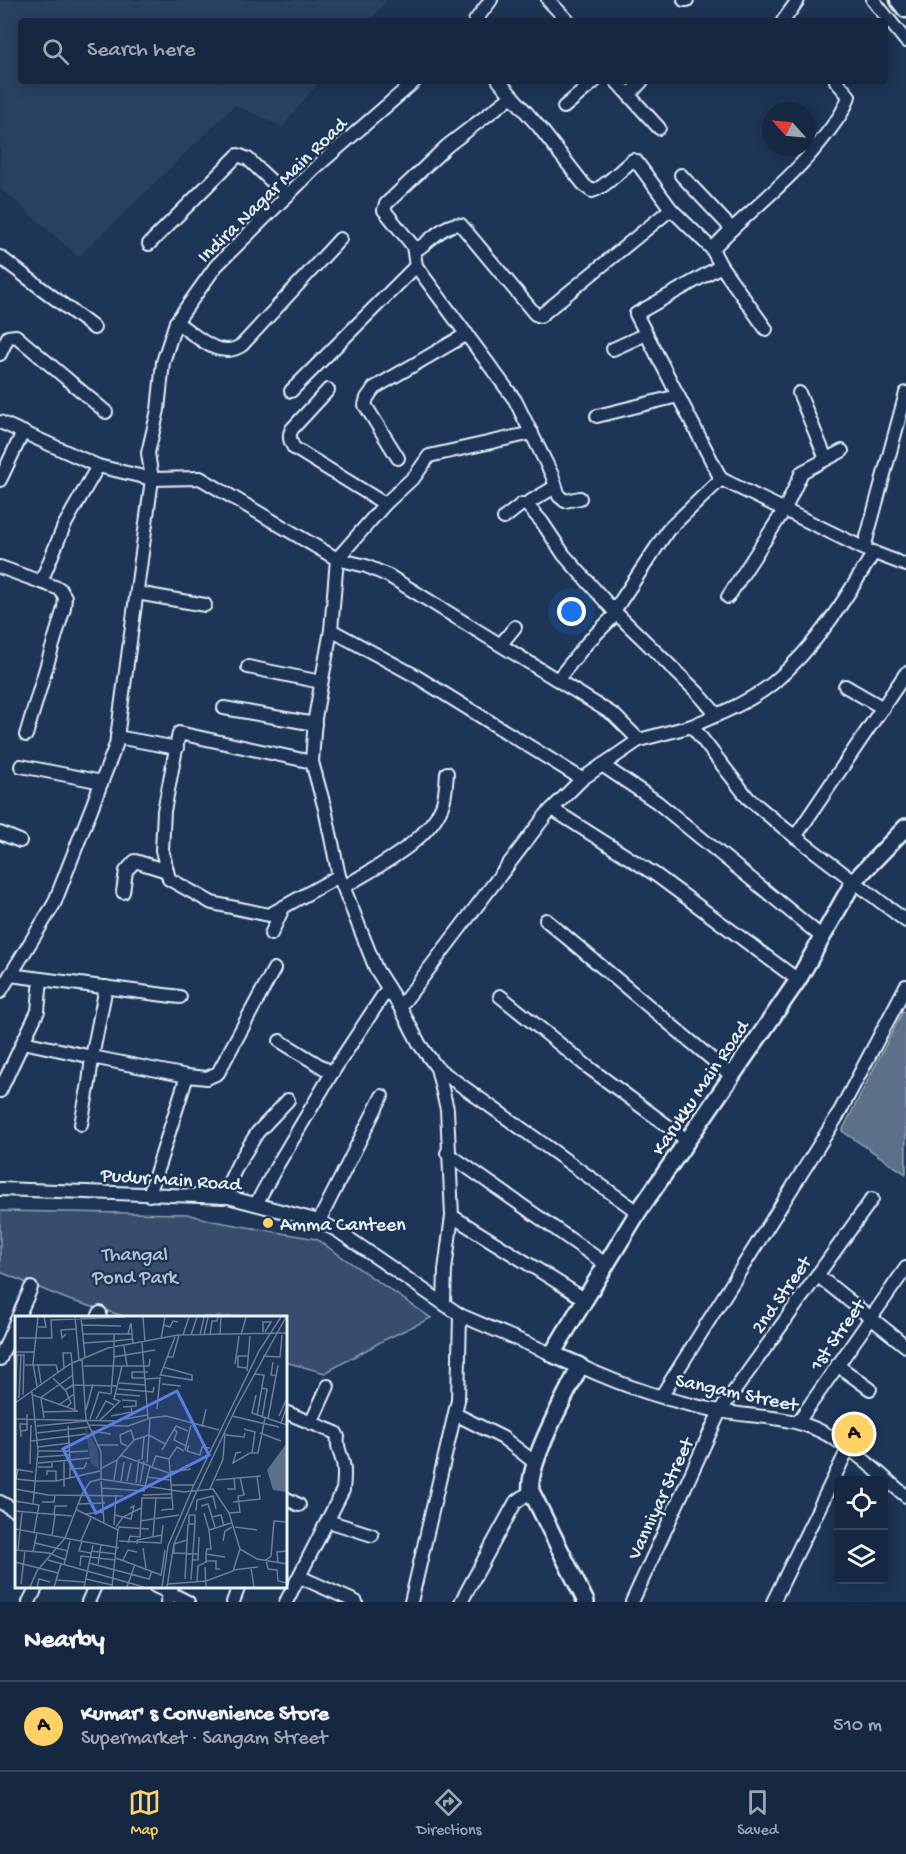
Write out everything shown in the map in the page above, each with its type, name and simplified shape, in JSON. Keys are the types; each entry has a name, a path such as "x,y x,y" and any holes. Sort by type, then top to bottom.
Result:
{"highway":[{"path":"899,0 906,9"}],"main road":[{"name":"Karukku Main Road","path":"552,1354 638,1212 798,980 854,881 906,827"},
{"path":"552,1354 580,1366 534,1462 529,1482 531,1491 586,1602"}],"street":[{"path":"477,18 491,0"},
{"path":"548,0 565,18"},
{"path":"785,18 798,0"},
{"path":"873,0 887,18"},
{"path":"888,19 906,41"},
{"name":"Indira Nagar Main Road","path":"0,992 54,904 102,782 117,737 152,479 148,453 158,410 163,362 176,322 216,266 315,168 412,84"},
{"path":"502,84 585,186 592,191 599,190 620,169 633,160 636,161 671,209 712,249 766,328"},
{"path":"564,107 591,84"},
{"path":"619,84 659,128"},
{"path":"629,95 639,84"},
{"path":"712,249 796,171 815,150 846,107 849,96 839,84"},
{"path":"512,96 447,146 386,204 384,210 412,246 416,266 515,400 552,475 559,496 565,501 580,498"},
{"path":"149,244 238,155 248,159 287,196"},
{"path":"681,175 732,230"},
{"path":"412,246 419,248 448,227 461,225 535,314 540,315 671,209"},
{"path":"176,322 219,351 233,351 242,345 340,239"},
{"path":"0,257 94,328"},
{"path":"291,391 416,266"},
{"path":"722,266 636,314 721,479 869,550 906,565"},
{"path":"398,458 365,405 366,398 374,388 467,334"},
{"path":"614,350 646,334"},
{"path":"0,354 8,337 16,336 106,412"},
{"path":"328,390 292,429 289,434 290,441 294,448 385,504"},
{"path":"799,393 826,459"},
{"path":"400,1007 489,888 552,809 582,779 639,740 692,726 717,715 772,684 815,639 844,601 869,550 906,393"},
{"path":"597,416 678,396"},
{"path":"0,422 98,466 152,479 200,478 337,559 366,566 389,576 619,718 639,740"},
{"path":"0,480 23,432"},
{"path":"532,433 429,456 413,478 385,504 337,559 331,630 321,682 312,762 341,882 376,969 400,1007 420,1046 437,1068 638,1212"},
{"path":"728,597 786,509 802,472 842,452"},
{"path":"41,582 64,526 98,466"},
{"path":"558,679 615,612 668,530 721,479"},
{"path":"504,518 522,504 526,504 555,487"},
{"path":"526,504 542,522 564,555 615,612 698,692 717,715"},
{"path":"0,567 60,589 64,597 63,608 26,735"},
{"path":"136,593 205,605"},
{"path":"501,644 515,627"},
{"path":"331,630 414,675 582,779"},
{"path":"248,667 321,682"},
{"path":"795,837 906,673"},
{"path":"845,687 883,708"},
{"path":"224,708 315,724"},
{"path":"692,726 748,798 795,837 906,921"},
{"path":"312,762 178,733 164,811 162,850 170,879 212,903 269,915 341,882 415,841 431,826 443,804 447,773"},
{"path":"117,737 177,748"},
{"path":"602,765 657,802 822,937"},
{"path":"21,766 102,782"},
{"path":"552,809 656,875 798,980"},
{"path":"0,833 20,841"},
{"path":"123,892 126,871 135,861 167,871"},
{"path":"271,934 283,908"},
{"path":"546,920 732,1076"},
{"path":"23,1042 92,1058 207,1078 218,1073 274,969"},
{"path":"10,975 180,997"},
{"path":"0,1090 38,1011 41,979"},
{"path":"662,1395 838,1115 906,986"},
{"path":"81,1124 106,987"},
{"path":"256,1204 332,1073 388,988"},
{"path":"500,996 588,1068 688,1141"},
{"path":"280,1041 332,1073"},
{"path":"437,1068 447,1109 447,1153 452,1216 445,1270 444,1302"},
{"path":"149,1195 187,1076"},
{"path":"319,1221 382,1096"},
{"path":"222,1197 257,1133 288,1100"},
{"path":"447,1153 608,1265"},
{"name":"Pudur Main Road","path":"0,1189 222,1197 319,1221 338,1231 460,1315 552,1354"},
{"name":"2nd Street","path":"720,1411 872,1199"},
{"path":"452,1216 586,1300"},
{"name":"1st Street","path":"798,1422 870,1318 904,1274"},
{"path":"817,1275 906,1346"},
{"path":"18,1316 31,1288"},
{"path":"411,1602 458,1400 460,1315"},
{"path":"0,1359 15,1323"},
{"path":"837,1365 870,1389"},
{"name":"Sangam Street","path":"580,1366 602,1376 720,1411 798,1422 819,1430 848,1449 906,1496"},
{"path":"311,1423 328,1386"},
{"name":"Vanniyar Street","path":"632,1602 720,1411"},
{"path":"286,1412 336,1433 338,1437 336,1446 343,1462 343,1490 286,1602"},
{"path":"455,1414 502,1438 534,1462"},
{"path":"773,1602 848,1449"},
{"path":"461,1602 515,1503 531,1491"},
{"path":"286,1498 299,1504"},
{"path":"0,1502 15,1506"},
{"path":"328,1521 372,1535"},
{"path":"300,1577 356,1602"},
{"path":"29,1602 36,1587"},
{"path":"88,1602 95,1587"},
{"path":"233,1602 239,1587"},
{"path":"170,1593 189,1602"}],"shaded area":[{"path":"0,0 387,0 372,18 18,18 18,84 318,84 282,127 235,105 79,257 0,188"},
{"path":"903,1011 906,1013 906,1174 842,1131"}],"green space":[{"name":"Thangal Pond Park","path":"0,1211 187,1214 213,1221 316,1239 431,1318 384,1340 325,1373 286,1362 286,1316 124,1316 69,1300 0,1272"}],"place":[{"name":"Amma Canteen","path":"268,1223"},
{"name":"Kumar' s Convenience Store","path":"854,1434"}]}
